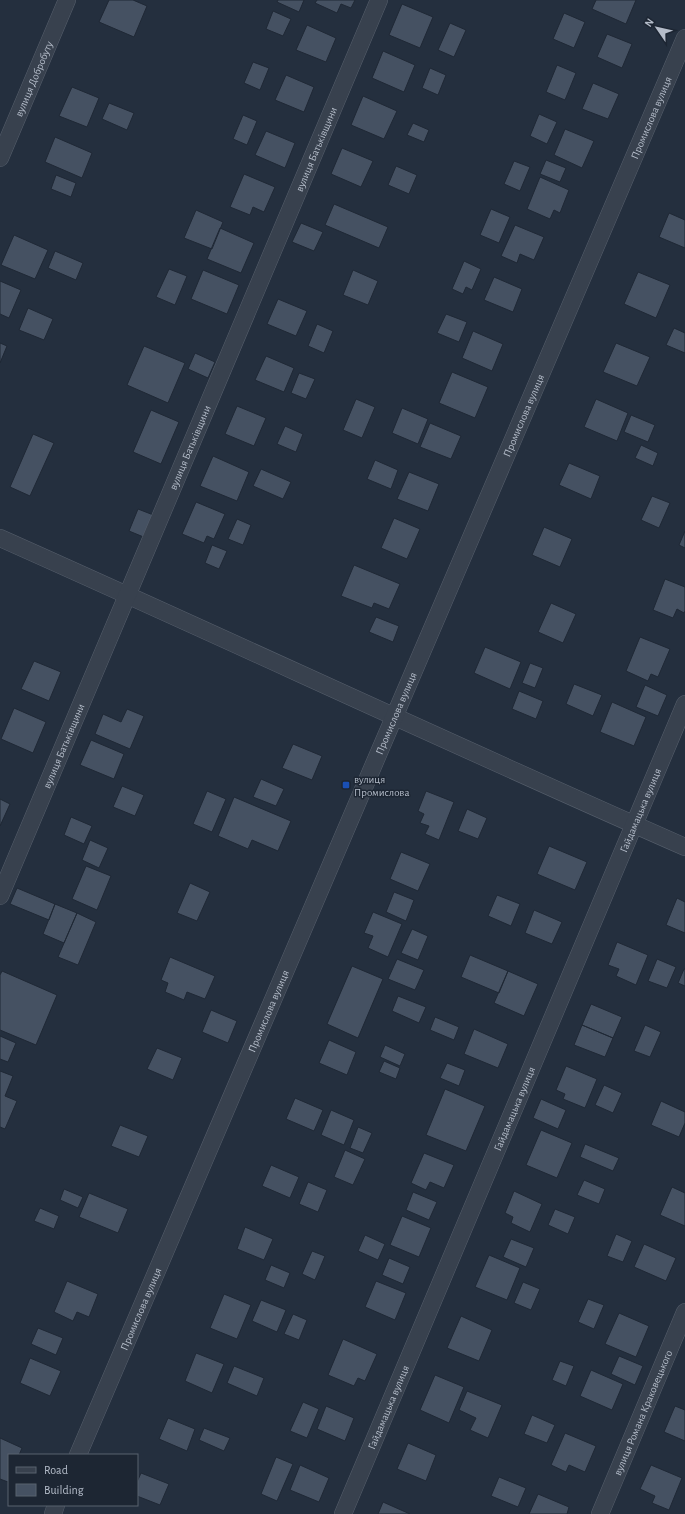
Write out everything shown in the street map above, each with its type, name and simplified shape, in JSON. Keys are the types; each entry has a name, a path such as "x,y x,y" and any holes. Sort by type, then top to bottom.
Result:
{"street":[{"name":"вулиця Добробуту","path":"0,158 66,0"},
{"name":"вулиця Батьківщини","path":"0,896 379,0"},
{"name":"Промислова вулиця","path":"78,1454 685,38"},
{"path":"0,538 685,847"},
{"name":"Гайдамацька вулиця","path":"343,1514 685,704"},
{"name":"вулиця Романа Краковецького","path":"600,1514 685,1312"}],"building":[{"path":"109,0 133,0 147,6 134,37 99,22"},
{"path":"278,0 304,0 299,12 277,2"},
{"path":"317,0 355,0 351,8 341,4 337,13 315,3"},
{"path":"596,0 636,0 626,24 592,9"},
{"path":"402,4 433,17 420,48 389,35"},
{"path":"273,11 291,19 283,36 266,29"},
{"path":"564,13 585,22 574,48 553,39"},
{"path":"450,23 466,30 454,57 438,50"},
{"path":"307,25 336,38 326,62 296,50"},
{"path":"607,34 632,44 622,68 597,57"},
{"path":"383,51 415,65 404,92 372,78"},
{"path":"253,62 269,68 260,90 244,83"},
{"path":"557,65 576,73 565,100 546,92"},
{"path":"430,68 446,75 438,95 422,88"},
{"path":"286,75 314,87 304,112 275,100"},
{"path":"593,83 619,94 608,119 582,109"},
{"path":"72,87 99,98 87,127 59,116"},
{"path":"363,96 397,111 384,139 351,125"},
{"path":"109,103 134,113 127,130 102,119"},
{"path":"539,114 557,122 547,144 530,136"},
{"path":"243,115 257,121 247,145 233,139"},
{"path":"413,123 429,130 424,142 407,135"},
{"path":"565,129 594,141 582,168 554,155"},
{"path":"266,131 295,143 285,168 255,155"},
{"path":"55,137 92,153 82,178 45,162"},
{"path":"342,148 373,161 361,187 331,174"},
{"path":"546,160 566,168 560,182 540,174"},
{"path":"514,161 530,167 520,191 504,184"},
{"path":"396,166 417,175 409,194 388,185"},
{"path":"244,174 275,187 264,212 253,207 250,215 230,207"},
{"path":"56,175 76,183 71,197 51,189"},
{"path":"540,177 569,190 560,213 554,210 550,219 527,209"},
{"path":"334,204 388,227 379,248 325,225"},
{"path":"491,209 510,217 499,243 480,235"},
{"path":"196,210 223,222 212,249 184,238"},
{"path":"669,213 685,220 685,248 659,237"},
{"path":"301,223 323,232 314,251 292,242"},
{"path":"515,225 544,237 534,260 520,254 517,263 501,256"},
{"path":"220,228 254,243 241,273 207,259"},
{"path":"14,235 48,250 35,279 1,265"},
{"path":"55,251 83,263 76,280 48,268"},
{"path":"464,261 481,269 472,290 466,287 463,294 452,289"},
{"path":"169,269 187,276 175,305 156,297"},
{"path":"203,270 239,285 227,314 191,299"},
{"path":"353,270 378,281 368,305 343,295"},
{"path":"638,272 670,285 656,318 624,304"},
{"path":"494,277 522,289 513,312 484,300"},
{"path":"0,281 21,290 9,318 0,314"},
{"path":"278,299 307,311 296,336 267,324"},
{"path":"28,308 53,319 44,340 19,330"},
{"path":"446,314 467,322 459,342 437,333"},
{"path":"317,324 333,331 324,353 308,346"},
{"path":"674,328 685,333 685,353 666,345"},
{"path":"473,331 503,344 492,371 462,358"},
{"path":"0,343 7,346 0,363"},
{"path":"616,343 650,357 637,386 603,372"},
{"path":"144,346 185,363 168,403 127,385"},
{"path":"195,353 215,362 208,378 188,369"},
{"path":"266,356 294,368 284,392 255,380"},
{"path":"452,372 488,387 475,418 439,403"},
{"path":"299,373 315,379 306,399 291,393"},
{"path":"356,399 375,407 362,438 343,430"},
{"path":"596,399 628,413 617,441 584,427"},
{"path":"237,406 266,418 254,446 225,434"},
{"path":"402,408 428,419 418,444 392,433"},
{"path":"151,410 179,422 161,464 133,452"},
{"path":"631,415 655,425 648,442 624,432"},
{"path":"430,423 461,436 451,459 420,447"},
{"path":"285,426 303,434 296,452 277,444"},
{"path":"33,434 54,443 30,496 10,487"},
{"path":"641,445 658,453 653,466 635,458"},
{"path":"213,456 249,472 237,501 200,486"},
{"path":"375,460 398,470 391,489 367,479"},
{"path":"569,463 600,476 591,499 559,485"},
{"path":"261,469 291,482 283,499 253,486"},
{"path":"409,472 439,484 428,511 397,499"},
{"path":"652,496 670,503 659,528 641,520"},
{"path":"196,502 225,514 214,539 207,536 204,543 182,534"},
{"path":"138,509 156,516 146,538 129,531"},
{"path":"394,518 420,529 407,559 381,548"},
{"path":"237,519 251,525 243,545 228,539"},
{"path":"544,527 572,539 560,567 532,555"},
{"path":"685,531 685,548 679,545"},
{"path":"212,545 227,551 219,569 205,563"},
{"path":"354,565 400,584 389,609 374,603 372,608 341,596"},
{"path":"665,579 685,587 685,611 684,613 677,609 673,618 653,610"},
{"path":"551,603 576,614 563,643 538,632"},
{"path":"376,617 399,626 393,642 369,632"},
{"path":"640,637 670,649 658,677 651,674 648,681 626,671"},
{"path":"485,647 521,662 510,689 474,673"},
{"path":"34,661 61,672 49,701 21,689"},
{"path":"530,663 543,668 535,688 522,683"},
{"path":"574,684 602,695 593,716 566,704"},
{"path":"645,685 667,695 658,716 636,707"},
{"path":"519,691 543,701 536,719 512,709"},
{"path":"612,702 646,717 634,746 600,732"},
{"path":"14,708 46,722 33,753 1,739"},
{"path":"127,709 144,716 130,749 95,734 103,714 121,722"},
{"path":"91,740 124,754 114,779 80,765"},
{"path":"293,744 322,756 312,780 282,768"},
{"path":"261,779 284,789 276,806 253,797"},
{"path":"122,786 144,795 135,816 113,807"},
{"path":"207,791 226,799 212,832 193,824"},
{"path":"426,791 454,802 439,840 425,834 429,826 420,823 424,814 418,811"},
{"path":"234,797 291,821 278,851 252,840 248,849 218,836"},
{"path":"0,799 10,804 0,826"},
{"path":"467,809 487,818 478,839 458,831"},
{"path":"71,817 92,826 84,844 64,835"},
{"path":"90,840 108,848 99,868 82,860"},
{"path":"549,846 587,862 575,890 537,874"},
{"path":"401,852 430,864 418,891 390,879"},
{"path":"86,866 111,876 97,910 72,899"},
{"path":"190,883 210,892 197,921 177,913"},
{"path":"17,888 55,904 49,920 10,904"},
{"path":"394,892 414,900 406,921 386,912"},
{"path":"497,895 520,904 511,926 488,916"},
{"path":"677,898 685,902 685,933 666,925"},
{"path":"55,904 77,913 64,943 43,934"},
{"path":"534,910 562,922 552,944 525,933"},
{"path":"373,912 402,924 388,957 368,948 373,936 364,933"},
{"path":"77,913 96,922 78,965 58,957"},
{"path":"412,929 428,936 418,960 401,953"},
{"path":"617,942 648,955 636,985 616,976 619,969 608,965"},
{"path":"470,955 508,971 499,993 461,977"},
{"path":"170,957 215,976 205,999 187,992 184,1000 165,992 168,983 161,980"},
{"path":"397,959 424,970 415,990 388,979"},
{"path":"657,959 676,967 667,988 648,981"},
{"path":"352,966 383,979 358,1038 327,1024"},
{"path":"685,969 685,986 678,983"},
{"path":"2,971 57,995 36,1045 0,1030 0,975"},
{"path":"508,971 538,984 524,1016 494,1003"},
{"path":"398,996 426,1007 419,1023 392,1011"},
{"path":"591,1004 622,1017 613,1038 582,1025"},
{"path":"211,1010 237,1021 228,1043 202,1032"},
{"path":"435,1017 459,1027 454,1040 430,1030"},
{"path":"582,1025 613,1038 605,1057 574,1045"},
{"path":"645,1025 661,1032 650,1057 634,1051"},
{"path":"474,1029 508,1044 498,1068 464,1054"},
{"path":"0,1036 16,1043 8,1062 0,1059"},
{"path":"329,1040 356,1052 347,1075 319,1063"},
{"path":"385,1045 405,1054 400,1066 380,1057"},
{"path":"157,1048 182,1058 173,1080 147,1069"},
{"path":"384,1061 400,1068 396,1079 379,1072"},
{"path":"447,1063 465,1070 459,1086 440,1078"},
{"path":"566,1066 597,1079 585,1108 563,1099 565,1094 556,1090"},
{"path":"0,1071 13,1076 5,1096 17,1101 5,1129 0,1127"},
{"path":"604,1085 622,1093 613,1113 595,1105"},
{"path":"445,1089 485,1106 466,1151 426,1135"},
{"path":"295,1098 323,1110 314,1131 286,1119"},
{"path":"541,1099 566,1110 558,1129 533,1118"},
{"path":"661,1101 685,1112 685,1123 679,1137 651,1125"},
{"path":"331,1110 354,1120 344,1145 321,1135"},
{"path":"120,1125 148,1136 139,1157 111,1146"},
{"path":"358,1127 372,1133 363,1153 350,1148"},
{"path":"541,1130 572,1143 557,1178 526,1165"},
{"path":"585,1144 619,1158 613,1171 580,1157"},
{"path":"345,1150 365,1159 353,1185 334,1177"},
{"path":"424,1153 454,1165 444,1188 430,1182 426,1190 411,1183"},
{"path":"271,1165 299,1177 290,1198 262,1186"},
{"path":"584,1180 605,1189 599,1204 577,1195"},
{"path":"308,1182 327,1190 318,1212 299,1204"},
{"path":"672,1187 685,1193 685,1226 660,1215"},
{"path":"64,1189 83,1197 78,1208 60,1200"},
{"path":"514,1191 542,1204 530,1232 511,1223 513,1217 505,1213"},
{"path":"413,1192 437,1202 429,1220 406,1210"},
{"path":"89,1193 128,1209 118,1233 79,1217"},
{"path":"40,1208 59,1216 54,1229 34,1221"},
{"path":"555,1209 575,1217 568,1234 548,1225"},
{"path":"402,1216 431,1228 419,1257 390,1245"},
{"path":"245,1227 273,1239 264,1260 237,1249"},
{"path":"616,1234 632,1241 623,1262 607,1256"},
{"path":"365,1235 385,1244 378,1260 358,1251"},
{"path":"511,1239 534,1248 526,1267 503,1257"},
{"path":"644,1244 676,1258 666,1281 634,1267"},
{"path":"312,1251 325,1256 315,1280 302,1274"},
{"path":"489,1255 520,1268 507,1300 475,1287"},
{"path":"389,1258 410,1267 403,1284 382,1275"},
{"path":"271,1265 290,1273 284,1288 265,1280"},
{"path":"67,1281 98,1294 89,1317 77,1312 73,1321 54,1312"},
{"path":"376,1281 406,1293 395,1320 365,1307"},
{"path":"523,1282 540,1289 531,1310 514,1303"},
{"path":"224,1294 251,1305 237,1339 210,1328"},
{"path":"588,1299 604,1305 594,1329 578,1322"},
{"path":"261,1300 286,1310 277,1332 252,1321"},
{"path":"619,1313 649,1326 636,1357 605,1344"},
{"path":"293,1314 307,1320 299,1340 284,1334"},
{"path":"461,1316 492,1330 479,1361 447,1348"},
{"path":"38,1328 63,1338 56,1355 31,1344"},
{"path":"343,1339 377,1354 365,1381 358,1378 354,1386 328,1375"},
{"path":"196,1353 224,1364 212,1393 185,1381"},
{"path":"619,1356 643,1366 635,1385 611,1374"},
{"path":"30,1358 61,1371 50,1396 20,1383"},
{"path":"560,1361 574,1366 566,1386 552,1380"},
{"path":"234,1366 264,1378 257,1396 227,1383"},
{"path":"591,1370 623,1384 612,1410 580,1396"},
{"path":"435,1375 464,1387 449,1423 420,1410"},
{"path":"467,1391 502,1405 488,1438 470,1430 476,1418 459,1410"},
{"path":"303,1402 319,1409 307,1438 290,1431"},
{"path":"326,1406 354,1418 345,1441 317,1429"},
{"path":"675,1406 685,1410 685,1441 664,1432"},
{"path":"532,1415 555,1425 547,1443 524,1434"},
{"path":"168,1418 195,1429 187,1451 159,1439"},
{"path":"204,1428 230,1438 224,1451 199,1440"},
{"path":"565,1433 596,1446 585,1472 569,1465 566,1472 551,1465"},
{"path":"0,1438 22,1448 19,1454 8,1454 8,1482 0,1479"},
{"path":"408,1443 436,1455 426,1481 397,1469"},
{"path":"276,1457 293,1464 277,1501 261,1494"},
{"path":"300,1465 329,1478 319,1502 290,1490"},
{"path":"651,1465 682,1478 669,1510 652,1503 655,1496 640,1489"},
{"path":"141,1473 169,1484 160,1505 138,1496 138,1480"},
{"path":"499,1477 526,1488 518,1507 491,1496"},
{"path":"538,1494 569,1507 567,1514 529,1514"},
{"path":"383,1502 410,1514 378,1514"}],"place":[{"name":"вулиця Промислова","path":"346,785"}]}
